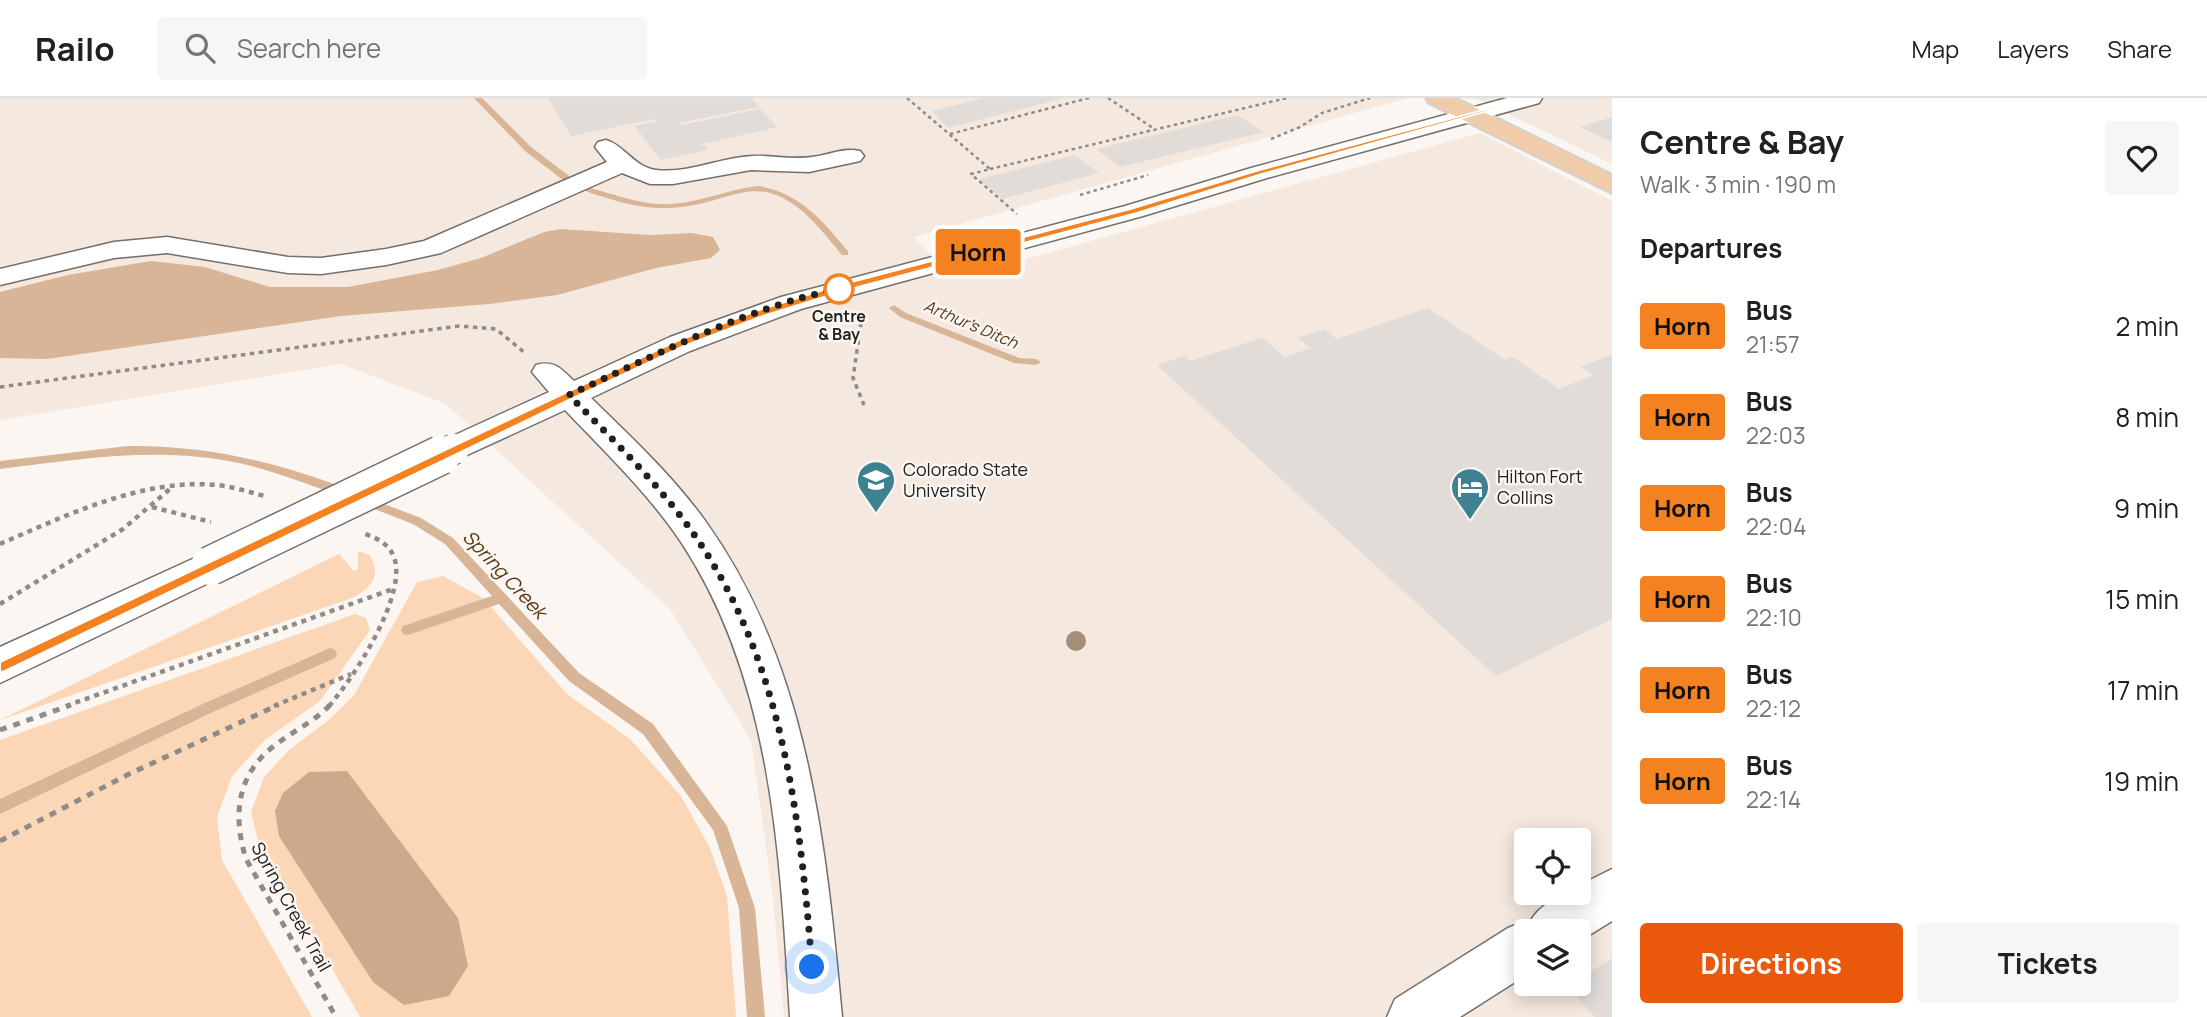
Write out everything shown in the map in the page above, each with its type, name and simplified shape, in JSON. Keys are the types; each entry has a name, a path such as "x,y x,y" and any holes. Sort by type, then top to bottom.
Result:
{"main road":[{"path":"1437,98 1612,186"}],"street":[{"path":"0,666 454,449 558,384 681,344 759,313 1134,211 1259,173 1531,98"},
{"path":"603,145 622,164 650,177 673,177 751,163 809,165 852,156"},
{"path":"0,277 114,250 167,245 288,265 321,266 386,257 432,247 622,164"},
{"path":"558,384 633,460 693,533 740,612 773,699 792,786 806,891 816,1017"},
{"path":"1413,1017 1514,954"}],"path":[{"path":"907,98 990,169"},
{"path":"949,135 1089,98"},
{"path":"1108,98 1156,130"},
{"path":"1017,215 971,174 1287,98"},
{"path":"1277,137 1322,113 1370,98"},
{"path":"857,311 861,323 853,377 864,405"},
{"path":"0,387 458,326 496,329 558,384"},
{"path":"0,544 86,509 125,497 171,488 216,485 262,495"},
{"path":"0,604 123,529 171,488"},
{"path":"151,506 215,524"},
{"name":"Spring Creek Trail","path":"336,1017 246,859 236,832 236,805 251,768 269,750 324,711 336,699 382,625 394,589 395,561 390,548 375,537"},
{"path":"0,730 394,589"},
{"path":"0,841 106,784 278,703 352,674"}],"shaded area":[{"name":"Colorado State University","path":"0,98 1408,98 914,237 954,279 1480,133 1612,201 1612,1017 784,1017 772,889 751,740 670,609 446,404 341,364 0,420"},
{"path":"1475,98 1612,98 1612,164"},
{"path":"561,229 650,235 692,233 713,237 720,250 711,258 656,268 557,295 489,304 341,316 47,359 0,358 0,292 68,275 151,261 205,267 270,287 348,287 438,270 481,258 544,232"},
{"path":"358,551 370,555 375,575 371,584 355,597 0,720 339,554 354,571 358,569"},
{"path":"443,576 483,598 567,694 630,739 681,796 710,848 727,896 736,1017 360,1017 258,841 251,812 264,777 289,750 330,719 354,695 417,582"},
{"path":"355,614 366,618 370,630 320,701 265,740 232,776 217,817 222,860 312,1017 0,1017 0,740"},
{"path":"347,771 458,918 468,966 449,996 404,1005 373,982 279,836 275,811 283,793 309,772"}],"building":[{"path":"548,98 751,98 759,107 679,123 681,125 760,109 777,127 702,144 708,150 660,160 635,126 657,121 654,119 571,136"},
{"path":"985,98 1060,99 948,128 932,111"},
{"path":"1237,115 1264,132 1120,167 1096,149"},
{"path":"1612,117 1612,142 1580,127"},
{"path":"1075,155 1099,173 1002,199 979,179"},
{"name":"Hilton Fort Collins","path":"1428,308 1505,360 1513,357 1559,389 1594,375 1580,367 1612,355 1612,619 1496,676 1157,365 1184,356 1190,361 1262,338 1285,357 1311,348 1297,338 1324,329 1337,339"},
{"path":"1612,958 1612,1017 1595,1017 1576,996 1591,996 1591,972"}],"waterway":[{"name":"Arthur's Ditch","path":"478,98 528,149 566,178"},
{"name":"Arthur's Ditch","path":"586,189 634,204 654,207 674,207 742,190 758,188 773,191 801,206 845,253"},
{"name":"Arthur's Ditch","path":"894,308 903,315 1018,361 1036,362"},
{"name":"Spring Creek","path":"0,465 128,450 184,451 266,466 346,493"},
{"name":"Spring Creek","path":"363,500 417,521 449,541 574,677 648,729 719,826 747,908 756,1017"},
{"path":"408,630 500,598"},
{"path":"0,807 210,707 330,654"}],"bus line":[{"name":"Horn","path":"0,666 569,395 681,344 759,313 840,288 1134,211 1259,173 1530,98"}],"place":[{"name":"Centre & Bay","path":"839,289"},
{"name":"Colorado State University","path":"876,514"},
{"name":"Hilton Fort Collins","path":"1470,521"}],"route":[{"path":"812,967 806,891 792,786 773,699 740,612 693,533 633,460 569,395 681,344 759,313 839,289"}]}
